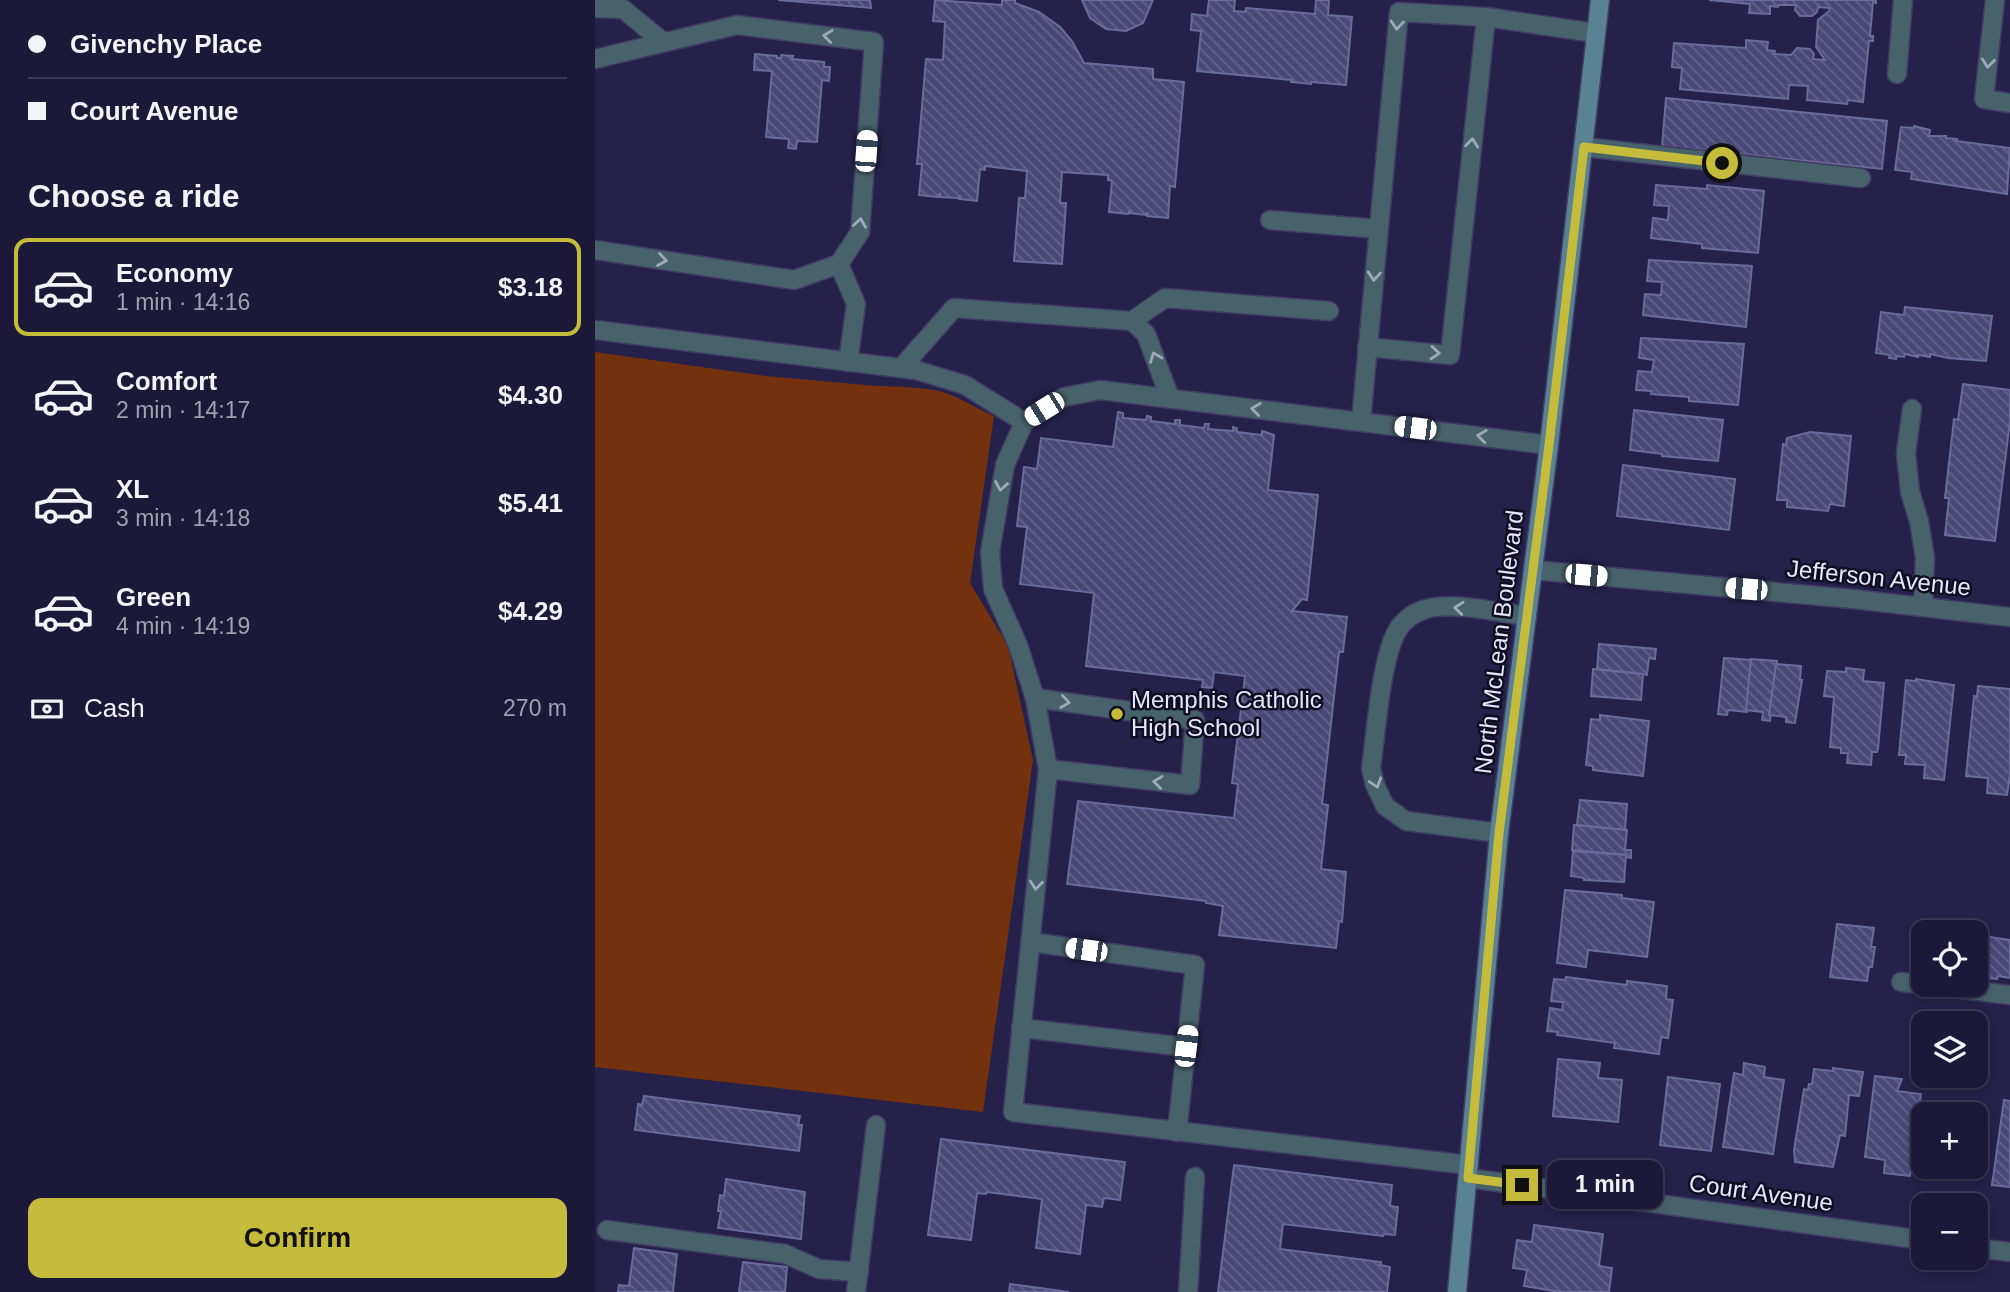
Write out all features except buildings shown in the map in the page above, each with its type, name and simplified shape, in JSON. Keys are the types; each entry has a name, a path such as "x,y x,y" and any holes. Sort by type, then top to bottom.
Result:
{"main road":[{"name":"North McLean Boulevard","path":"1457,1292 1499,833 1549,445 1600,0"}],"street":[{"path":"1897,74 1903,0"},
{"path":"1995,0 1984,99 2010,103"},
{"path":"595,8 623,9 663,42"},
{"path":"1361,421 1399,12 1486,17 1595,33"},
{"path":"1367,347 1450,355 1486,17"},
{"path":"595,59 737,24 874,42 860,232 839,264 794,280 595,250"},
{"path":"1584,147 1861,178"},
{"path":"1270,220 1378,229"},
{"path":"839,264 856,304 848,362"},
{"path":"1132,321 1165,298 1329,311"},
{"path":"901,368 954,308 1132,321 1146,334 1170,398"},
{"path":"595,330 901,368 965,385 1024,422"},
{"path":"1186,1046 1021,1028 1048,769 1035,698 1018,645 993,589 990,552 1005,465 1024,422 1064,397 1100,390 1549,445"},
{"path":"1912,409 1906,453 1910,492 1919,521 1925,558 1923,607"},
{"name":"Jefferson Avenue","path":"1533,570 2010,617"},
{"path":"1499,833 1406,821 1385,806 1375,785 1371,768 1388,656 1397,631 1408,618 1425,609 1448,607 1527,616"},
{"path":"1035,698 1195,720 1190,785 1048,769"},
{"path":"1031,942 1195,965 1177,1132"},
{"path":"1901,982 1911,983"},
{"path":"1988,992 2010,995"},
{"name":"Court Avenue","path":"1021,1028 1013,1112 1469,1171 1911,1238"},
{"path":"856,1292 876,1125"},
{"path":"1188,1292 1195,1177"},
{"path":"607,1230 785,1254 819,1269 859,1272"},
{"path":"1988,1249 2010,1252"}],"shaded area":[{"path":"595,352 766,376 937,391 956,397 994,416 970,583 1008,646 1033,760 983,1112 595,1067"}],"place":[{"name":"Memphis Catholic High School","path":"1117,714"}],"route":[{"path":"1522,1185 1468,1178 1499,833 1584,147 1722,163"}]}
